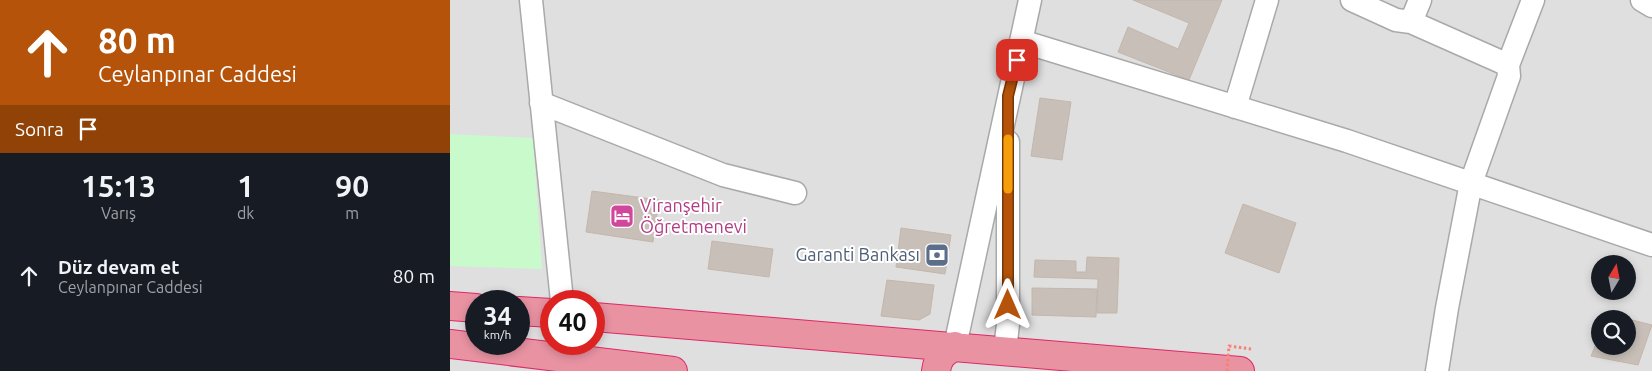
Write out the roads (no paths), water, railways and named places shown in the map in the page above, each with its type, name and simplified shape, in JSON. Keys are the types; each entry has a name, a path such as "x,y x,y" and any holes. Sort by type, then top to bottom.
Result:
{"highway":[{"path":"450,306 465,307"},
{"path":"605,318 955,346 1008,361 1246,360"},
{"path":"450,344 673,371"},
{"path":"936,371 938,360 942,354 955,346"}],"street":[{"path":"531,0 561,290"},
{"path":"955,346 1030,0"},
{"path":"1235,107 1267,0"},
{"path":"1352,0 1396,20 1411,22 1508,65"},
{"path":"1411,22 1420,0"},
{"path":"1437,371 1446,308 1471,183 1509,76 1508,65 1533,0"},
{"path":"1642,0 1652,6"},
{"path":"1021,41 1347,141 1652,246"},
{"path":"1008,96 1008,361"},
{"path":"541,103 723,175 795,193"}],"place":[{"name":"Viranşehir Öğretmenevi","path":"622,216"},
{"name":"Garanti Bankası","path":"937,255"}]}
